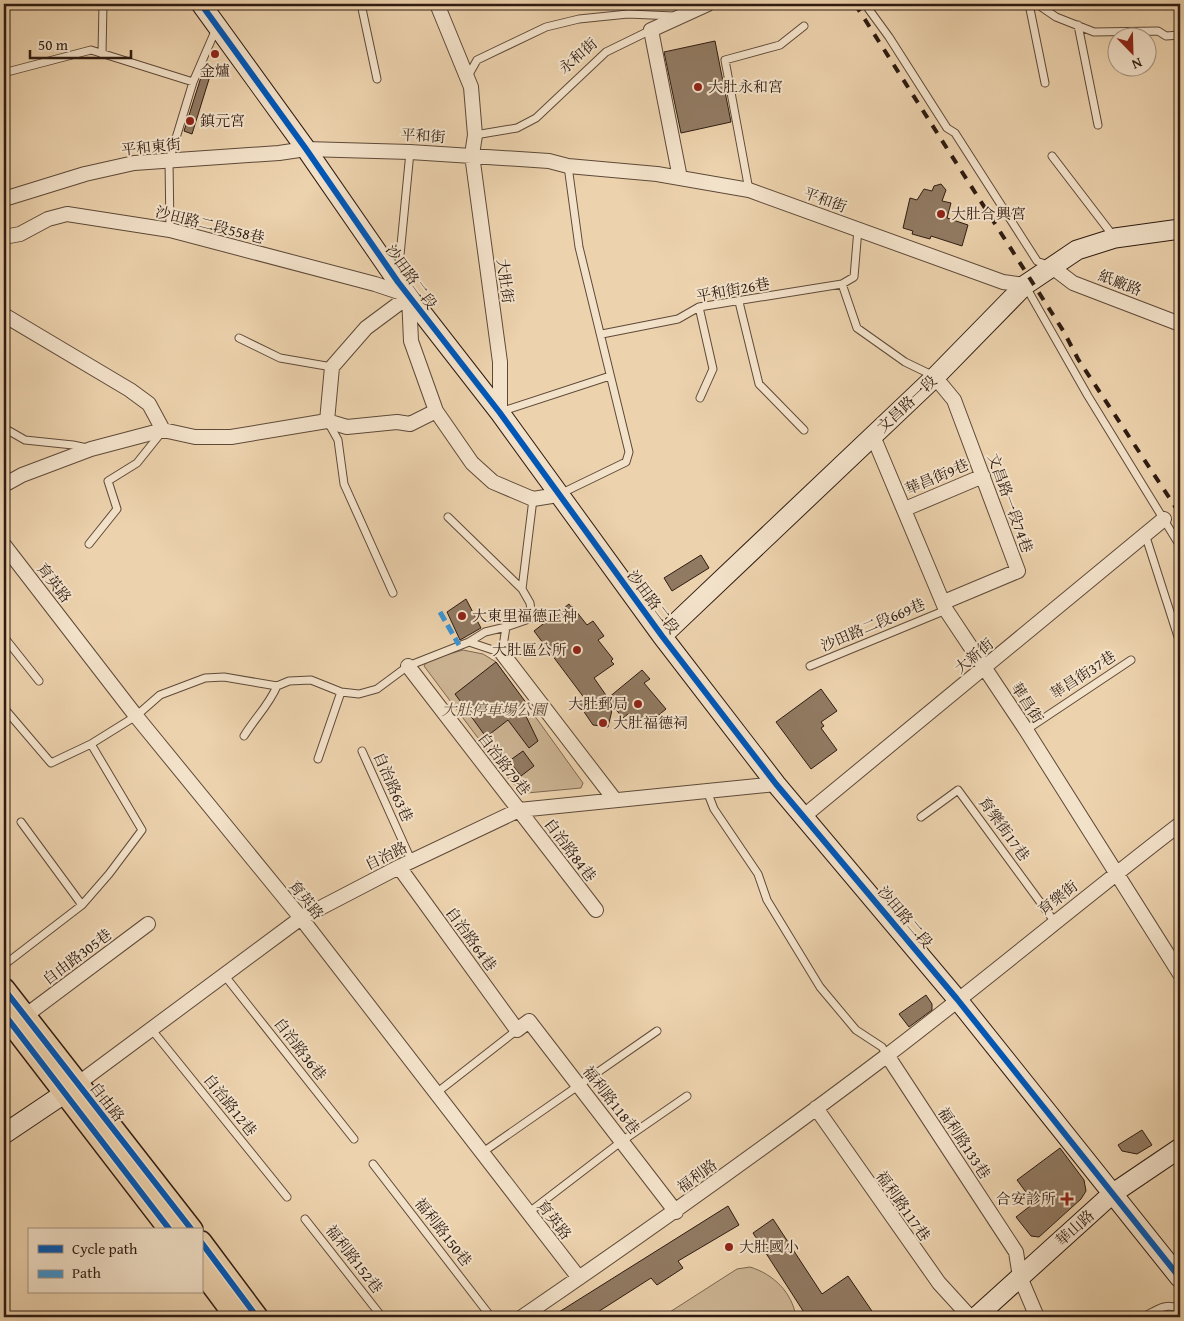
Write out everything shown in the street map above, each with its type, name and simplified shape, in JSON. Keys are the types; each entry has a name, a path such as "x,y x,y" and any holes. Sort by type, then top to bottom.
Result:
{"main road":[{"name":"自由路","path":"4,989 25,1016 71,1088 169,1228"},
{"name":"自由路","path":"4,1014 71,1088 190,1228"},
{"path":"202,1243 257,1317"},
{"path":"202,1271 236,1317"}],"street":[{"name":"沙田路二段","path":"200,4 306,149 403,289 500,412 558,495 662,636 776,784 957,999 1180,1278"},
{"path":"437,4 470,87 475,135 472,155"},
{"name":"永和街","path":"651,30 708,4"},
{"path":"651,30 680,178"},
{"name":"平和街","path":"306,149 472,155 549,161 568,166 680,178 749,190 1003,282 1025,285"},
{"name":"平和東街","path":"4,199 85,174 134,163 306,149"},
{"name":"大肚街","path":"472,155 500,362 500,412"},
{"name":"沙田路二段558巷","path":"4,237 20,234 48,219 67,214 170,230 375,284 403,289"},
{"name":"文昌路一段","path":"662,636 936,377 1025,285 1077,250 1115,238 1180,229"},
{"name":"紙廠路","path":"1052,267 1073,283 1180,324"},
{"path":"327,421 332,367 403,289"},
{"path":"403,289 411,341 436,411 472,464 493,482 532,498 558,495"},
{"path":"4,315 149,404 163,430"},
{"name":"文昌路一段74巷","path":"936,377 954,400 1018,571 945,606"},
{"path":"4,485 22,475 90,449 163,430 195,437 231,437 327,421 347,428 397,422 410,424 436,411"},
{"name":"華昌街","path":"873,436 945,606 1026,730 1180,974"},
{"name":"華昌街9巷","path":"905,509 983,476"},
{"name":"大新街","path":"804,816 1164,519"},
{"name":"育英路","path":"4,545 136,716 301,918 579,1278"},
{"path":"502,653 615,800"},
{"name":"自治路79巷","path":"408,666 519,810"},
{"name":"自治路","path":"71,1088 152,1030 301,918 399,867 519,810 776,784"},
{"name":"自治路84巷","path":"519,810 596,910"},
{"name":"育樂街","path":"957,999 1180,824"},
{"name":"自治路64巷","path":"399,867 517,1030"},
{"name":"自由路305巷","path":"25,1016 148,924"},
{"name":"福利路","path":"522,1317 676,1212 887,1055 957,999"},
{"name":"福利路118巷","path":"517,1030 529,1020 676,1212"},
{"name":"福利路133巷","path":"887,1055 1016,1252 1020,1277 1037,1317"},
{"path":"4,1134 71,1088"},
{"name":"福利路117巷","path":"816,1108 938,1283 970,1317"},
{"name":"華山路","path":"976,1317 1112,1194 1180,1148"}],"lane":[{"path":"102,54 103,4"},
{"path":"361,4 377,79"},
{"path":"865,4 889,37 947,128 955,133 1037,261 1052,267"},
{"path":"1029,4 1045,83"},
{"path":"1038,6 1056,17 1094,32 1158,31 1166,36 1180,35"},
{"path":"466,79 477,60 546,27 579,19 628,14 679,17"},
{"path":"1078,25 1098,125"},
{"path":"749,190 725,60 780,45 804,26"},
{"path":"170,230 170,160 193,82 217,27"},
{"name":"永和街","path":"475,135 517,128 536,118 606,52 651,30"},
{"path":"4,64 6,72 91,50 193,82"},
{"path":"403,289 410,152"},
{"path":"1052,156 1115,238"},
{"path":"558,495 626,462 629,452 610,376 602,334 579,247 568,166"},
{"path":"858,229 854,277 842,284 857,328 905,362 936,377"},
{"name":"平和街26巷","path":"602,334 678,319 699,307 842,284"},
{"path":"1025,285 1088,396 1180,546"},
{"path":"739,302 759,384 804,430"},
{"path":"699,307 713,369 700,398"},
{"path":"238,338 280,358 332,367"},
{"path":"500,412 610,376"},
{"path":"327,421 338,440 344,484 393,593"},
{"path":"4,428 25,440 90,449"},
{"path":"89,544 117,509 108,481 137,463 163,430"},
{"path":"522,589 532,498"},
{"path":"4,708 51,763 91,744 136,716 160,695 205,678 224,677 277,686 289,681 311,680 341,692 359,694 377,688 408,666 469,642 486,632 506,628 532,618 530,603 522,589 448,517"},
{"path":"1145,534 1180,644"},
{"name":"沙田路二段669巷","path":"810,666 945,606"},
{"path":"469,642 502,653 506,628"},
{"path":"4,636 39,681"},
{"name":"華昌街37巷","path":"1026,730 1131,660"},
{"path":"244,736 252,723 270,703 277,686"},
{"path":"318,759 341,692"},
{"path":"4,965 82,905 109,874 142,830 91,744"},
{"name":"自治路63巷","path":"362,751 412,862"},
{"name":"育樂街17巷","path":"921,817 958,790 1054,921"},
{"path":"707,791 714,808 758,874 767,900 820,987 856,1030 882,1047 887,1055"},
{"path":"21,822 82,905"},
{"name":"自治路36巷","path":"225,976 354,1139"},
{"name":"自治路12巷","path":"152,1030 287,1197"},
{"path":"436,1094 517,1030"},
{"path":"483,1152 577,1084 657,1031"},
{"path":"528,1213 622,1141 687,1096"},
{"name":"福利路150巷","path":"373,1164 491,1317"},
{"name":"福利路152巷","path":"305,1219 382,1317"},
{"path":"1143,1317 1162,1306 1170,1305 1180,1309"}],"green space":[{"name":"大肚停車場公園","path":"463,650 483,654 496,662 583,783 581,788 527,793 511,782 424,666 428,660"},
{"path":"750,1267 766,1274 780,1285 794,1308 796,1317 662,1317 737,1269"}],"building":[{"name":"大肚永和宮","path":"715,41 731,122 681,133 664,52"},
{"name":"鎮元宮","path":"202,74 210,76 192,134 184,131"},
{"path":"941,184 946,190 942,201 951,203 947,218 968,225 962,246 931,236 930,239 912,234 913,231 903,228 910,198 917,200 924,189 932,191 934,186"},
{"path":"701,555 709,568 672,591 664,578"},
{"name":"大東里福德正神","path":"466,599 481,628 460,640 447,612"},
{"path":"569,604 587,625 593,621 604,636 598,640 613,659 611,661 614,664 594,678 608,698 642,670 650,679 644,683 666,709 649,723 645,718 642,720 640,718 635,722 628,714 623,718 613,706 608,727 593,725 578,703 585,699 534,631"},
{"path":"496,662 527,704 522,708 538,741 529,748 508,720 486,737 455,694"},
{"path":"821,689 837,711 821,722 824,726 821,728 837,750 811,769 776,722"},
{"path":"523,751 534,766 521,776 509,761"},
{"path":"926,995 932,1004 932,1010 909,1027 899,1014"},
{"path":"1142,1130 1152,1145 1137,1154 1122,1151 1118,1145"},
{"path":"1060,1148 1084,1180 1086,1191 1081,1199 1039,1237 1031,1236 1016,1217 1034,1203 1017,1180"},
{"path":"728,1206 739,1225 678,1261 683,1268 657,1285 651,1278 590,1317 551,1317"},
{"path":"773,1219 822,1294 848,1276 876,1317 807,1317 753,1233"}],"railway":[{"path":"855,4 1064,332 1078,359 1180,514"}],"marked path":[{"path":"440,612 459,645"}],"cycle path":[{"path":"201,4 306,149 398,282 500,413 662,636 776,784 957,999 1180,1278"},
{"path":"4,989 190,1228"},
{"path":"4,1014 168,1228"},
{"path":"202,1243 257,1317"}],"place":[{"name":"金爐","path":"215,54"},
{"name":"大肚永和宮","path":"698,87"},
{"name":"鎮元宮","path":"190,121"},
{"name":"大肚合興宮","path":"941,214"},
{"name":"大東里福德正神","path":"462,616"},
{"name":"大肚區公所","path":"577,650"},
{"name":"大肚郵局","path":"638,704"},
{"name":"大肚福德祠","path":"603,723"},
{"name":"合安診所","path":"1067,1199"},
{"name":"大肚國小","path":"729,1247"}]}
